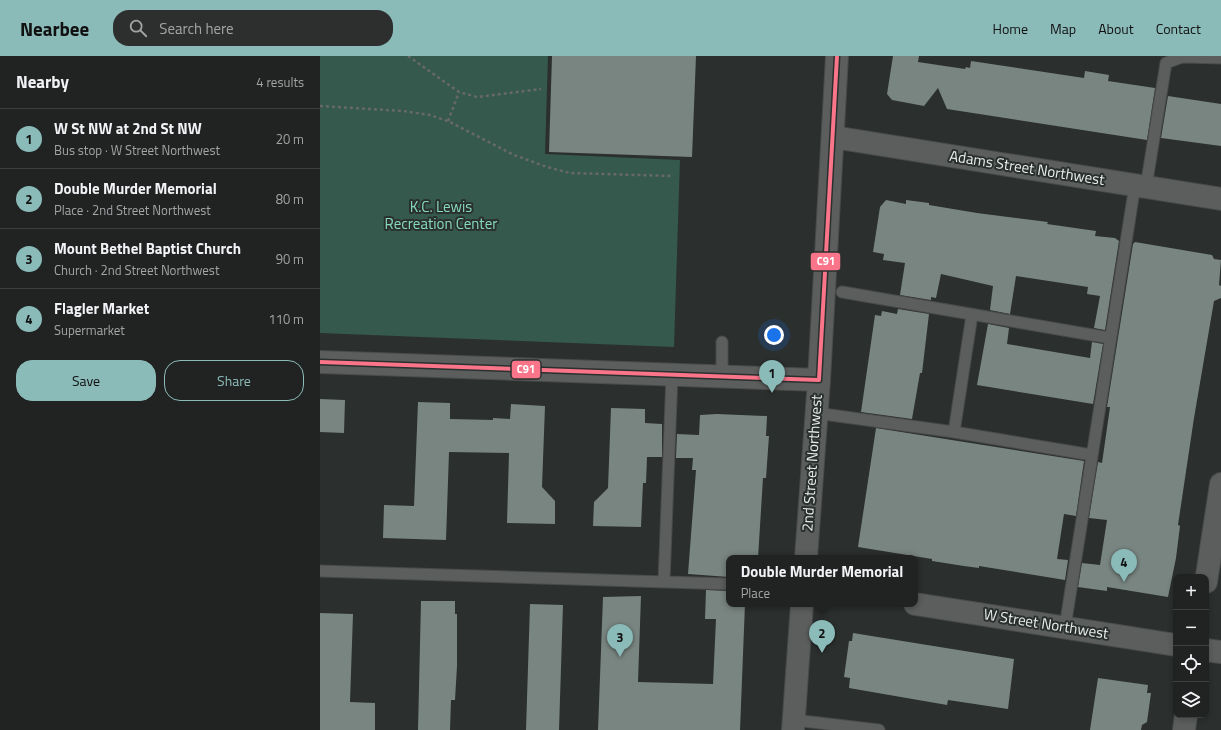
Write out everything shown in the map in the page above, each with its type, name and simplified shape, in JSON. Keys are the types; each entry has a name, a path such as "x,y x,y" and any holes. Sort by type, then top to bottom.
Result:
{"street":[{"name":"2nd Street Northwest","path":"806,555 837,56"},
{"name":"Adams Street Northwest","path":"833,137 1221,199"},
{"path":"320,362 818,380"},
{"path":"1207,574 1221,484"},
{"name":"W Street Northwest","path":"918,604 1173,645"},
{"path":"793,725 802,607"},
{"path":"1209,650 1221,652"},
{"path":"1184,730 1186,718"}],"lane":[{"path":"1065,627 1110,338 1166,63 1182,57 1221,58"},
{"path":"842,292 1110,338"},
{"path":"954,432 972,315"},
{"path":"722,342 722,377"},
{"path":"664,582 672,375"},
{"path":"816,413 954,432 1092,455"},
{"path":"320,571 726,584"},
{"path":"793,725 879,730"}],"path":[{"path":"408,56 459,92 477,96 542,89"},
{"path":"448,121 459,92"},
{"path":"320,106 403,111 430,115 448,121 514,155 547,167 570,173 672,176"}],"green space":[{"name":"K.C. Lewis Recreation Center","path":"320,56 548,56 545,154 680,160 674,347 320,333"}],"building":[{"path":"552,56 696,56 692,157 549,152"},
{"path":"893,56 919,56 918,62 965,69 966,67 970,68 971,61 1084,78 1085,71 1109,75 1108,81 1155,88 1147,140 947,109 938,88 924,106 892,100 887,94"},
{"path":"1168,96 1221,104 1221,146 1161,138"},
{"path":"886,200 906,204 906,200 929,203 929,205 977,213 1048,222 1047,224 1096,231 1095,236 1115,238 1119,241 1105,330 1094,328 1100,296 1087,294 1088,287 1016,276 1010,314 990,310 993,286 941,274 936,298 931,297 931,300 900,295 905,263 883,260 884,254 873,252 880,207"},
{"path":"1135,242 1212,255 1214,259 1221,260 1219,285 1221,286 1221,298 1214,301 1178,525 1180,526 1176,558 1168,597 1107,587 1107,591 1078,587 1082,563 1100,565 1107,520 1089,518 1098,462 1102,463 1110,407 1107,407 1133,244"},
{"path":"898,309 929,314 922,373 920,373 912,419 861,412 875,315 881,316 882,311 897,314"},
{"path":"988,324 1009,328 1007,344 1090,358 1092,342 1103,344 1093,404 977,385"},
{"path":"320,399 345,400 344,433 320,432"},
{"path":"418,402 450,403 450,419 510,419 511,404 545,406 542,487 555,501 555,524 507,523 509,453 449,452 446,540 383,538 384,505 414,506"},
{"path":"611,408 645,409 645,423 662,424 662,457 647,457 646,483 643,483 641,527 593,526 594,502 608,488"},
{"path":"717,414 767,416 766,436 769,436 766,478 763,478 758,555 726,555 726,577 688,574 696,470 692,470 693,458 676,458 677,434 699,435 700,415"},
{"path":"876,428 1084,461 1076,516 1064,514 1057,559 1068,560 1065,580 979,566 979,568 932,561 932,559 918,557 918,555 907,555 858,547"},
{"path":"706,590 726,591 726,607 745,607 740,730 598,730 603,597 641,596 638,682 713,684 716,619 705,619"},
{"path":"421,601 455,601 455,614 457,614 457,666 455,700 451,700 450,730 418,730"},
{"path":"530,604 563,605 559,730 526,730"},
{"path":"320,613 353,614 350,702 375,703 375,730 320,730"},
{"path":"853,633 1014,659 1008,709 948,700 947,705 849,688 850,678 844,677 849,641 852,641"},
{"path":"1098,678 1148,685 1147,693 1151,693 1147,722 1142,725 1141,730 1090,730"}],"transit line":[{"name":"C91","path":"320,362 819,380 837,56"}],"place":[{"name":"W St NW at 2nd St NW","path":"772,393"},
{"name":"Flagler Market","path":"1124,582"},
{"name":"Double Murder Memorial","path":"822,653"},
{"name":"Mount Bethel Baptist Church","path":"620,657"}]}
